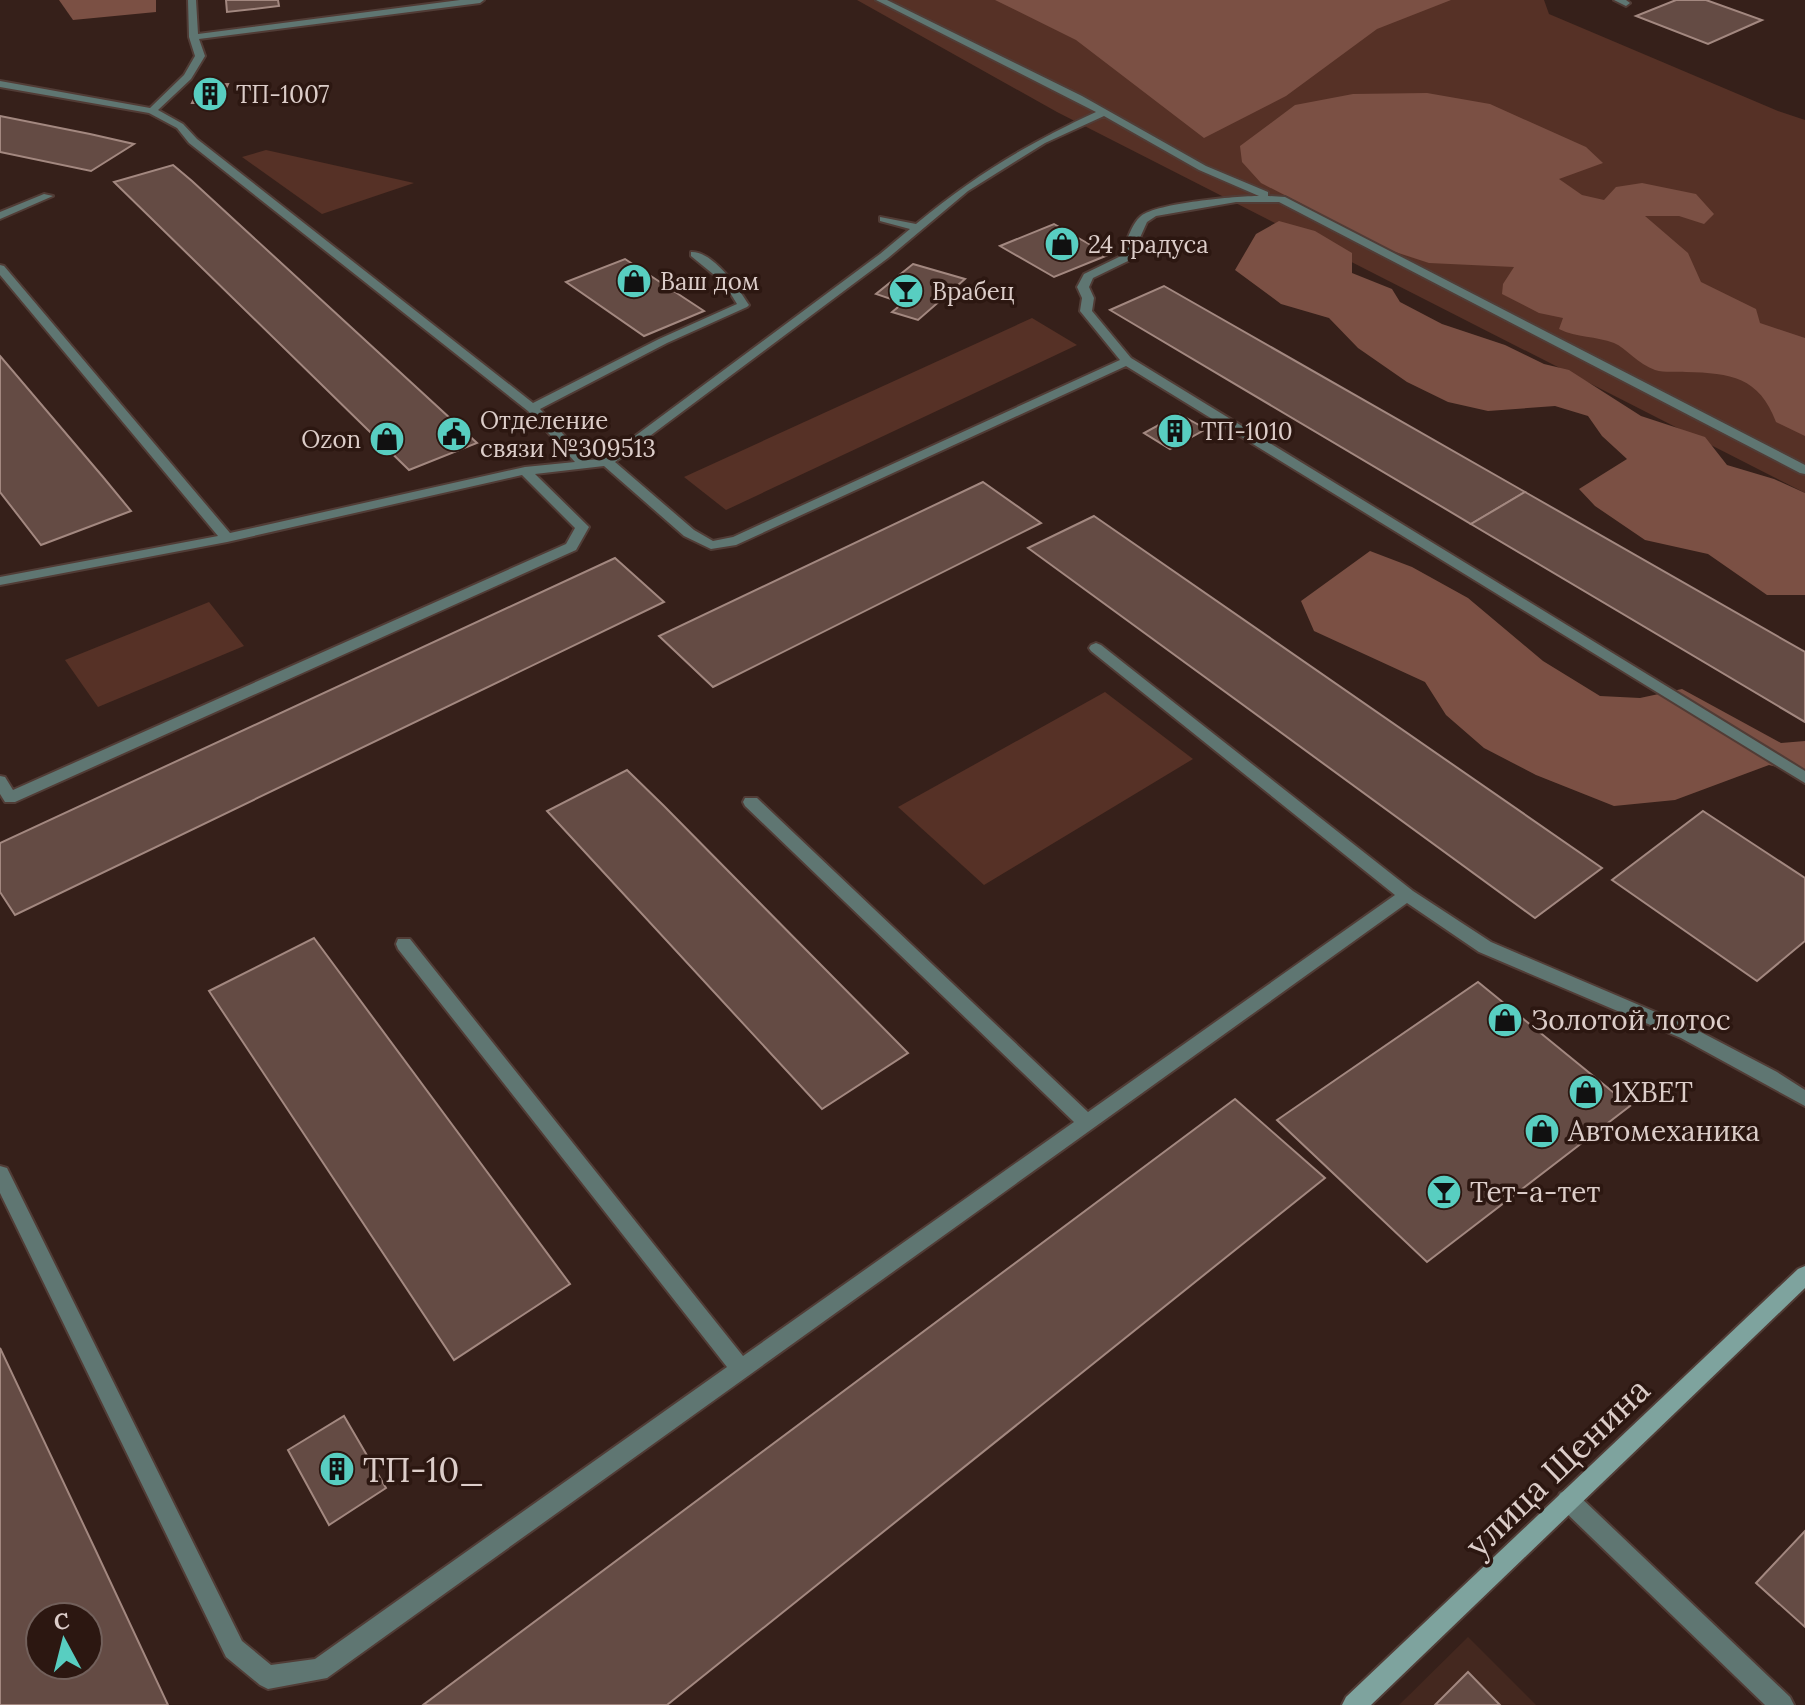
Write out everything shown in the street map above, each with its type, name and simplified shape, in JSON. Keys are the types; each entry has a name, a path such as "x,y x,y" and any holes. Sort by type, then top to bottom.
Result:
{"main road":[{"name":"улица Щенина","path":"1354,1705 1805,1275"}],"lane":[{"path":"152,111 173,93 200,56 194,37 192,0"},
{"path":"194,37 477,0 485,14"},
{"path":"880,0 1104,112 1230,183 1281,199 1805,470"},
{"path":"0,84 152,111 180,126 193,141 532,408 582,462"},
{"path":"0,581 227,538 525,471 582,462 607,462 920,228 964,189 1041,141 1104,112"},
{"path":"0,216 48,196"},
{"path":"1281,199 1236,199 1153,213 1142,220 1126,258 1088,276 1083,287 1088,298 1086,311 1127,361 1805,778"},
{"path":"884,219 920,228"},
{"path":"532,408 663,341 743,305 728,281 695,254"},
{"path":"0,268 227,538"},
{"path":"607,462 689,533 711,545 736,541 1127,361"},
{"path":"0,781 10,798 571,547 582,527 525,471"},
{"path":"1096,648 1407,895 1485,947 1687,1033 1771,1077 1805,1099"},
{"path":"751,802 1087,1123"},
{"path":"0,1174 234,1649 268,1677 319,1670 1407,895"},
{"path":"404,944 741,1369"},
{"path":"1568,1500 1782,1705"}],"shaded area":[{"path":"59,0 156,0 156,12 73,20"},
{"path":"857,0 1544,0 1549,14 1805,120 1805,493 1057,112"},
{"path":"995,0 1451,0 1377,29 1286,96 1204,138 1076,40"},
{"path":"1427,93 1490,104 1586,147 1603,163 1559,179 1582,195 1604,200 1616,187 1642,183 1696,194 1714,214 1704,224 1679,216 1645,216 1688,253 1701,282 1756,309 1760,323 1805,338 1805,436 1776,422 1761,395 1742,380 1717,374 1655,370 1614,343 1559,329 1563,318 1539,313 1502,294 1503,284 1514,267 1429,263 1380,247 1334,226 1302,204 1261,183 1242,162 1240,146 1295,105 1353,94"},
{"path":"266,150 414,183 322,214 242,157"},
{"path":"1279,221 1315,231 1352,253 1352,273 1392,289 1400,302 1442,324 1505,345 1544,364 1569,370 1641,416 1705,437 1727,465 1774,479 1805,493 1805,595 1767,595 1708,554 1645,540 1595,506 1579,489 1627,459 1602,436 1588,416 1555,406 1488,411 1448,402 1407,382 1358,348 1329,318 1281,304 1235,270 1256,234"},
{"path":"1032,318 1077,345 726,510 684,477"},
{"path":"1370,551 1412,567 1468,598 1543,661 1600,696 1640,698 1682,689 1781,743 1805,741 1805,774 1769,765 1675,800 1614,806 1536,775 1484,748 1446,715 1425,682 1314,631 1301,601"},
{"path":"209,602 244,646 98,707 65,660"},
{"path":"1105,692 1193,759 984,885 898,807"},
{"path":"1468,1637 1536,1705 1399,1705"}],"building":[{"path":"226,0 278,0 279,6 227,12"},
{"path":"1676,0 1706,0 1762,20 1708,44 1636,16"},
{"name":"ТП-1007","path":"228,84 219,103 192,103 201,85"},
{"path":"0,116 134,144 91,171 0,152"},
{"path":"173,165 477,443 409,470 114,182"},
{"path":"1054,224 1108,255 1054,277 1000,246"},
{"path":"625,259 704,311 644,336 566,282"},
{"path":"913,264 965,279 918,320 892,312 903,303 876,294"},
{"path":"1164,286 1525,492 1471,524 1110,310"},
{"path":"0,356 131,511 41,545 0,492"},
{"name":"ТП-1010","path":"1179,414 1206,429 1170,449 1144,433"},
{"path":"983,482 1041,523 713,687 659,636"},
{"path":"1525,492 1805,652 1805,722 1471,524"},
{"path":"1094,516 1602,868 1535,918 1028,548"},
{"path":"615,558 664,602 15,915 0,892 0,843"},
{"path":"627,770 908,1053 822,1109 547,811"},
{"path":"1703,811 1805,878 1805,941 1757,981 1612,880"},
{"path":"314,938 570,1284 454,1360 209,991"},
{"path":"1478,982 1630,1106 1427,1262 1277,1120"},
{"path":"1235,1099 1325,1178 667,1705 423,1705"},
{"path":"0,1348 168,1705 0,1705"},
{"name":"ТП-10_","path":"344,1416 386,1488 329,1525 288,1450"},
{"path":"1805,1531 1805,1627 1756,1583"},
{"path":"1468,1672 1500,1705 1435,1705"}],"place":[{"name":"ТП-1007","path":"210,94"},
{"name":"24 градуса","path":"1062,244"},
{"name":"Ваш дом","path":"634,281"},
{"name":"Врабец","path":"906,291"},
{"name":"ТП-1010","path":"1175,431"},
{"name":"Отделение связи №309513","path":"454,434"},
{"name":"Ozon","path":"387,439"},
{"name":"Золотой лотос","path":"1505,1020"},
{"name":"1XBET","path":"1586,1092"},
{"name":"Автомеханика","path":"1542,1131"},
{"name":"Тет-а-тет","path":"1444,1192"},
{"name":"ТП-10_","path":"337,1469"}]}
